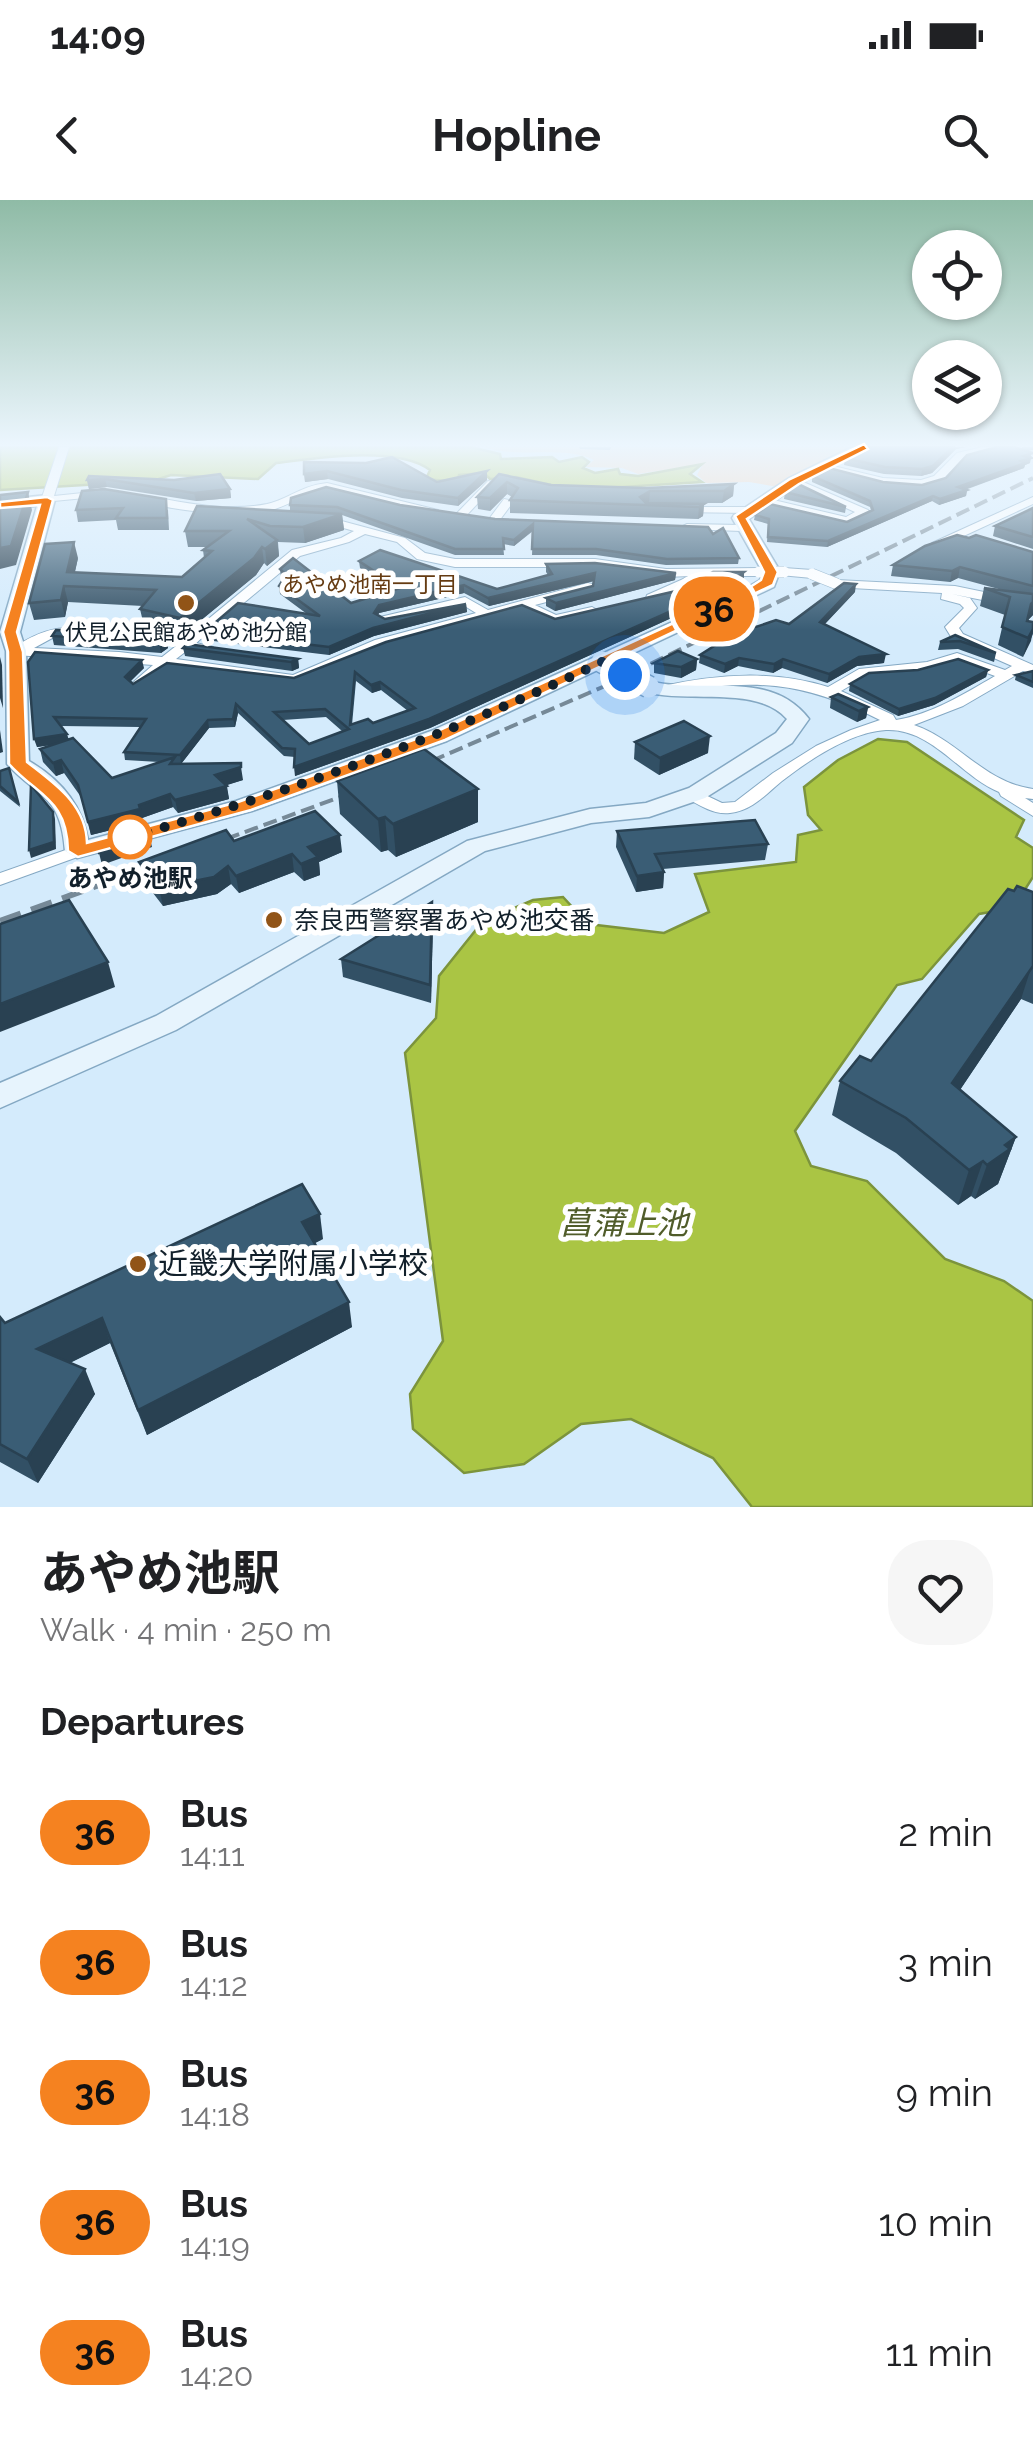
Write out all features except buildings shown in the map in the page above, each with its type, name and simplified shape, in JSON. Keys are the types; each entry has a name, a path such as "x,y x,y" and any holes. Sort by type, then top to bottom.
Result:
{"street":[{"path":"45,508 9,639 9,764 62,799 77,830 78,851"},
{"path":"198,508 288,516"},
{"path":"209,510 271,508"},
{"path":"256,516 271,508"},
{"path":"425,508 502,520 506,508"},
{"path":"461,516 469,508"},
{"path":"674,526 752,513 759,508"},
{"path":"666,510 847,521 864,512 855,508"},
{"path":"922,548 1021,508"},
{"path":"0,879 78,851 244,806 371,762 499,711 761,588 771,577 752,513"},
{"path":"305,517 366,529 401,540 421,556 455,563 596,563 707,573 812,574 837,584 983,593 1033,606"},
{"path":"137,685 182,644 246,597 271,570 296,553 345,540 366,529"},
{"path":"964,534 981,540"},
{"path":"725,604 757,572"},
{"path":"637,602 672,592 707,573"},
{"path":"914,587 965,601 971,608 952,628 958,637 1020,670"},
{"path":"9,639 295,679 380,643 588,588"},
{"path":"385,620 464,600 486,614"},
{"path":"522,604 554,619 604,608"},
{"path":"9,639 54,632 92,633"},
{"path":"130,634 224,651"},
{"path":"834,689 864,672 929,666 957,657 1020,670"},
{"path":"294,659 329,663"},
{"path":"0,1096 166,1023 476,846 575,819 649,810 694,795 784,738 798,719 780,701 764,695 653,689 602,662"},
{"path":"694,795 722,808 743,805 759,798 778,777 848,738 870,728 913,724 1020,670"},
{"path":"653,689 738,676 834,689 888,718 888,726"},
{"path":"888,726 917,731 940,742 1033,811"},
{"path":"998,786 1033,794"}],"water":[{"name":"菖蒲上池","path":"878,739 907,742 1024,820 1016,837 1033,848 1033,877 1013,908 979,914 922,979 897,985 795,1131 811,1166 867,1181 945,1259 1004,1281 1033,1301 1033,1507 752,1507 713,1458 631,1419 581,1424 524,1464 464,1473 413,1429 410,1394 443,1341 405,1053 436,1018 439,976 483,921 533,900 563,897 588,924 664,933 709,912 695,874 796,862 798,835 821,830 808,815 804,787 838,760"}],"railway":[{"path":"413,769 605,686 971,508"},
{"path":"226,839 362,789"},
{"path":"207,846 233,836"},
{"path":"0,921 165,861"}],"bus line":[{"name":"36","path":"45,508 25,592 10,632 16,652 18,764 32,771 62,799 77,830 78,851 244,806 439,736 761,588 771,572 742,528 740,518 753,508"}],"place":[{"name":"伏見公民館あやめ池分館","path":"186,603"},
{"name":"あやめ池駅","path":"130,837"},
{"name":"奈良西警察署あやめ池交番","path":"274,920"},
{"name":"近畿大学附属小学校","path":"138,1264"}],"district":[{"name":"あやめ池南一丁目","path":"370,584"}],"route":[{"path":"130,837 244,806 371,762 499,711 602,662 625,675"}]}
